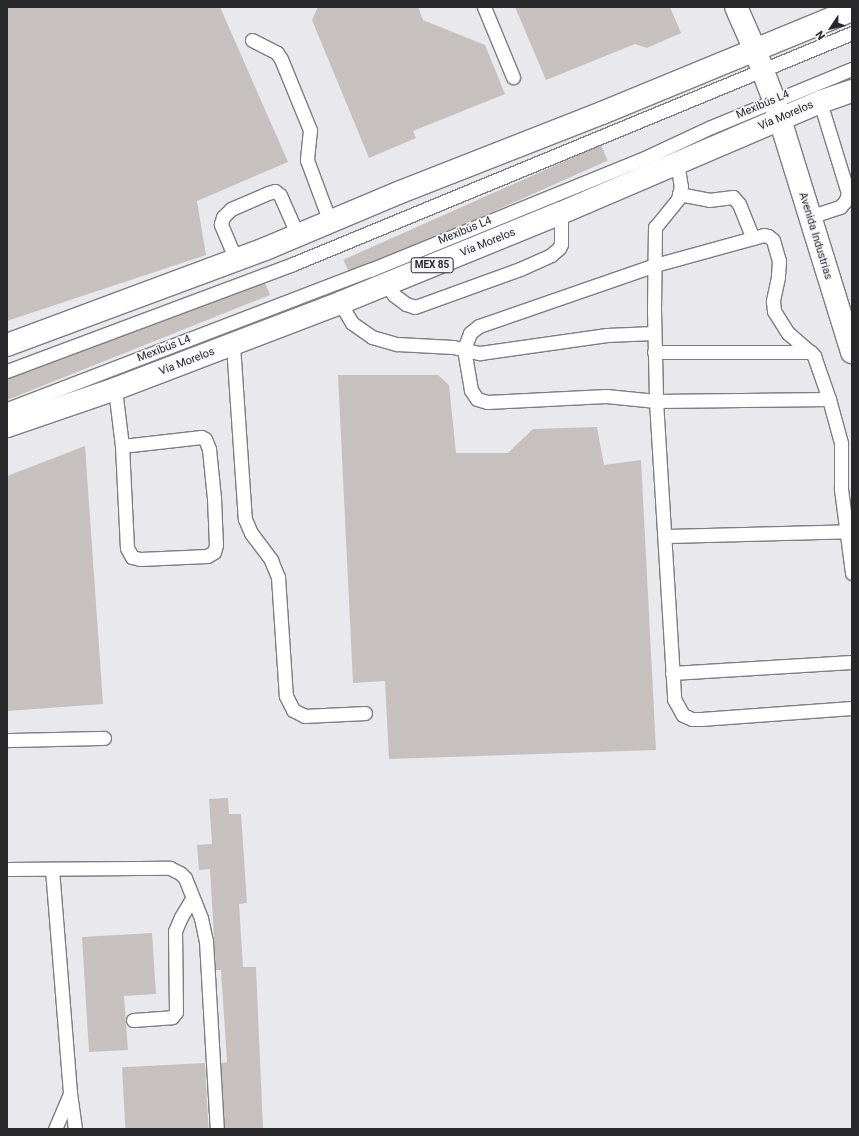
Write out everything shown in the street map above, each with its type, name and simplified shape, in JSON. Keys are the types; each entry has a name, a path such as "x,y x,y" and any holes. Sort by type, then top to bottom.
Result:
{"main road":[{"name":"Avenida Industrias","path":"736,7 755,50 777,109 809,217 851,346"},
{"path":"7,345 298,236 852,10"},
{"name":"Vía Morelos","path":"7,426 115,389 233,345 386,285 561,213 677,162 777,109 820,102 852,91"}],"lane":[{"path":"484,7 513,77"},
{"path":"7,371 293,264 852,33"},
{"path":"252,40 277,53 281,59 310,130 306,160 330,222"},
{"name":"Mexibús L4","path":"7,409 370,270 649,156 777,109 852,69"},
{"path":"809,217 840,207 846,200 848,193 820,102"},
{"path":"677,162 681,186 678,200 655,227 654,310 656,400 666,536 674,699 683,715 692,719 852,708"},
{"path":"236,260 221,224 223,217 231,209 268,193 275,191 280,195 298,236"},
{"path":"679,194 709,200 733,197 739,204 753,238"},
{"path":"386,285 394,295 406,304 415,307 520,269 551,255 559,248 561,244 561,213"},
{"path":"829,399 656,400 606,396 481,401 474,396 471,390 464,349 470,333 479,326 655,265 764,235 773,240 779,261 778,276 773,301 774,311 788,334 811,352 818,363 829,399 841,443 841,489 850,532 852,573"},
{"path":"340,303 352,323 372,337 397,344 439,345 486,353 608,334 654,333"},
{"path":"233,345 245,519 251,533 271,560 278,577 286,696 293,710 298,714 305,716 365,713"},
{"path":"654,352 811,352"},
{"path":"115,389 122,446 127,548 132,557 140,559 207,556 214,552 216,545 214,498 209,449 205,439 196,438 122,446"},
{"path":"666,536 850,532"},
{"path":"672,673 852,662"},
{"path":"7,740 104,738"},
{"path":"7,869 170,868 180,873 185,878 200,918 206,941 217,1129"},
{"path":"52,869 70,1093 75,1129"},
{"path":"133,1020 172,1017 176,1012 175,931 181,917 192,900"},
{"path":"55,1129 70,1093"}],"building":[{"path":"7,7 220,7 288,162 197,201 206,255 7,321"},
{"path":"318,7 418,7 423,20 485,45 505,94 413,131 416,138 369,158 312,20"},
{"path":"515,7 670,7 681,33 647,48 635,44 546,80"},
{"path":"601,145 608,161 350,275 343,260"},
{"path":"265,283 270,295 7,400 7,379"},
{"path":"338,375 438,375 449,385 456,453 508,453 533,429 597,427 604,465 641,460 656,750 389,759 385,681 353,683"},
{"path":"85,446 103,704 7,711 7,476"},
{"path":"228,798 229,814 241,814 247,903 239,904 243,967 256,967 263,1129 225,1129 221,1063 227,1062 221,970 216,970 210,869 199,870 197,845 212,844 209,799"},
{"path":"152,933 156,994 124,996 128,1050 89,1052 82,937"},
{"path":"205,1063 208,1129 125,1129 122,1067"}]}
